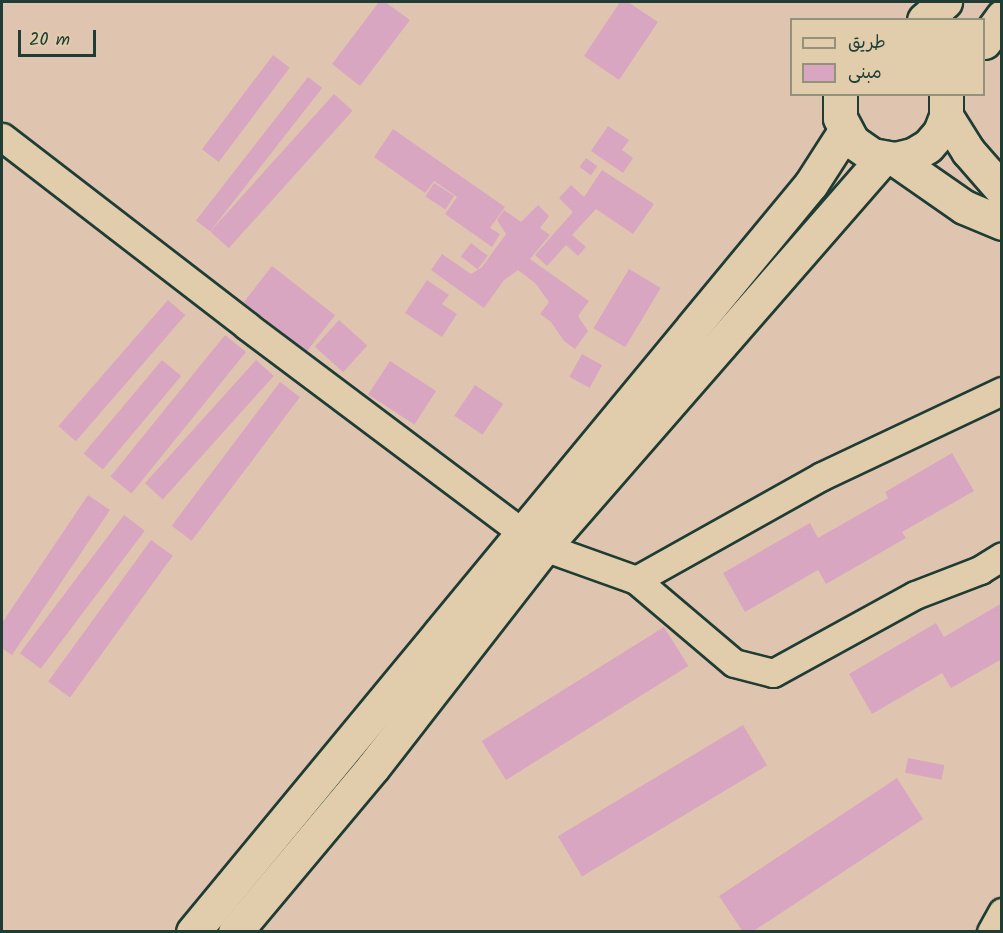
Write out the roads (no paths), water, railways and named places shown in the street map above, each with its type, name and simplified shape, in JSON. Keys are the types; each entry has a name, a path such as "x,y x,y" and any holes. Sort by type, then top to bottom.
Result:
{"main road":[{"path":"926,18 945,2"},
{"path":"985,41 1002,17"},
{"path":"840,96 840,118 845,130 861,149 889,159 964,207 1002,223"},
{"path":"193,932 533,539 889,159 913,155 928,146 940,132 947,101"},
{"path":"947,101 969,151 1002,190"},
{"path":"234,932 374,767 533,539 811,184 845,130"}],"street":[{"path":"2,136 247,326 533,539 636,580 734,663 773,673 915,596 980,570 1002,556"},
{"path":"636,580 822,476 1002,391"},
{"path":"991,932 1002,912"}]}
